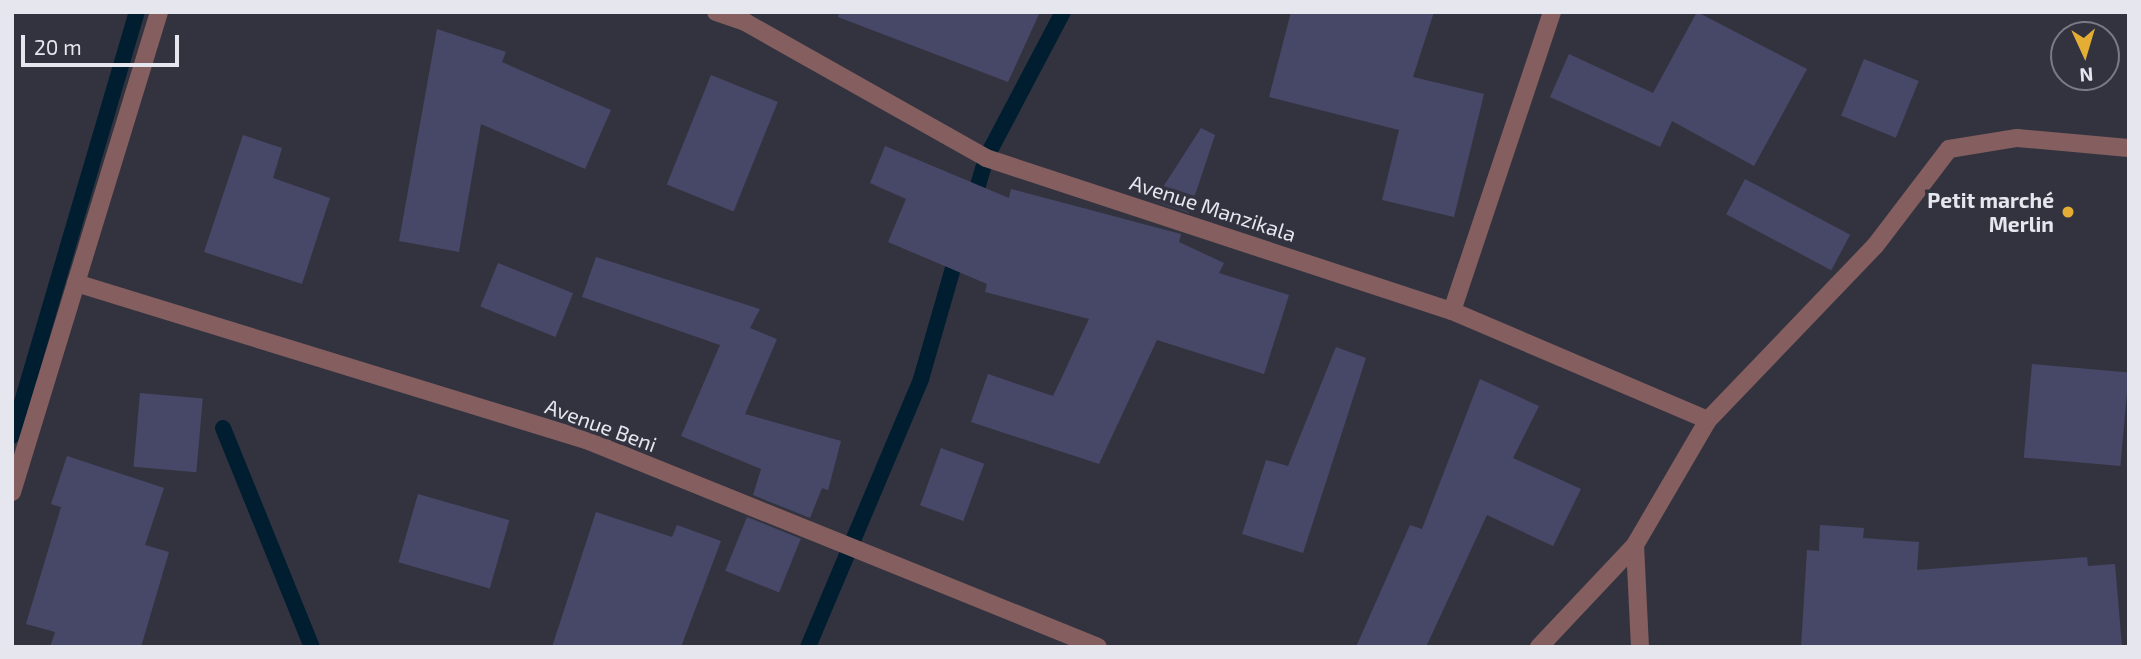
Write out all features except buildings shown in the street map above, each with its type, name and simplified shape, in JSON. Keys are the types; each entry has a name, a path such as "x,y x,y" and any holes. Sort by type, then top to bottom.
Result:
{"street":[{"path":"12,492 159,12"},
{"name":"Avenue Manzikala","path":"716,12 746,22 986,158 1452,311 1708,420"},
{"path":"1452,311 1552,12"},
{"path":"1539,647 1635,545 1708,420 1875,246 1949,149 2017,138 2129,148"},
{"name":"Avenue Beni","path":"76,283 586,440 1098,647"},
{"path":"1635,545 1640,647"}],"waterway":[{"path":"12,436 137,12"},
{"path":"972,206 986,158 1063,12"},
{"path":"808,647 921,379 958,251"},
{"path":"223,428 312,647"}],"place":[{"name":"Petit marché Merlin","path":"2068,212"}]}
